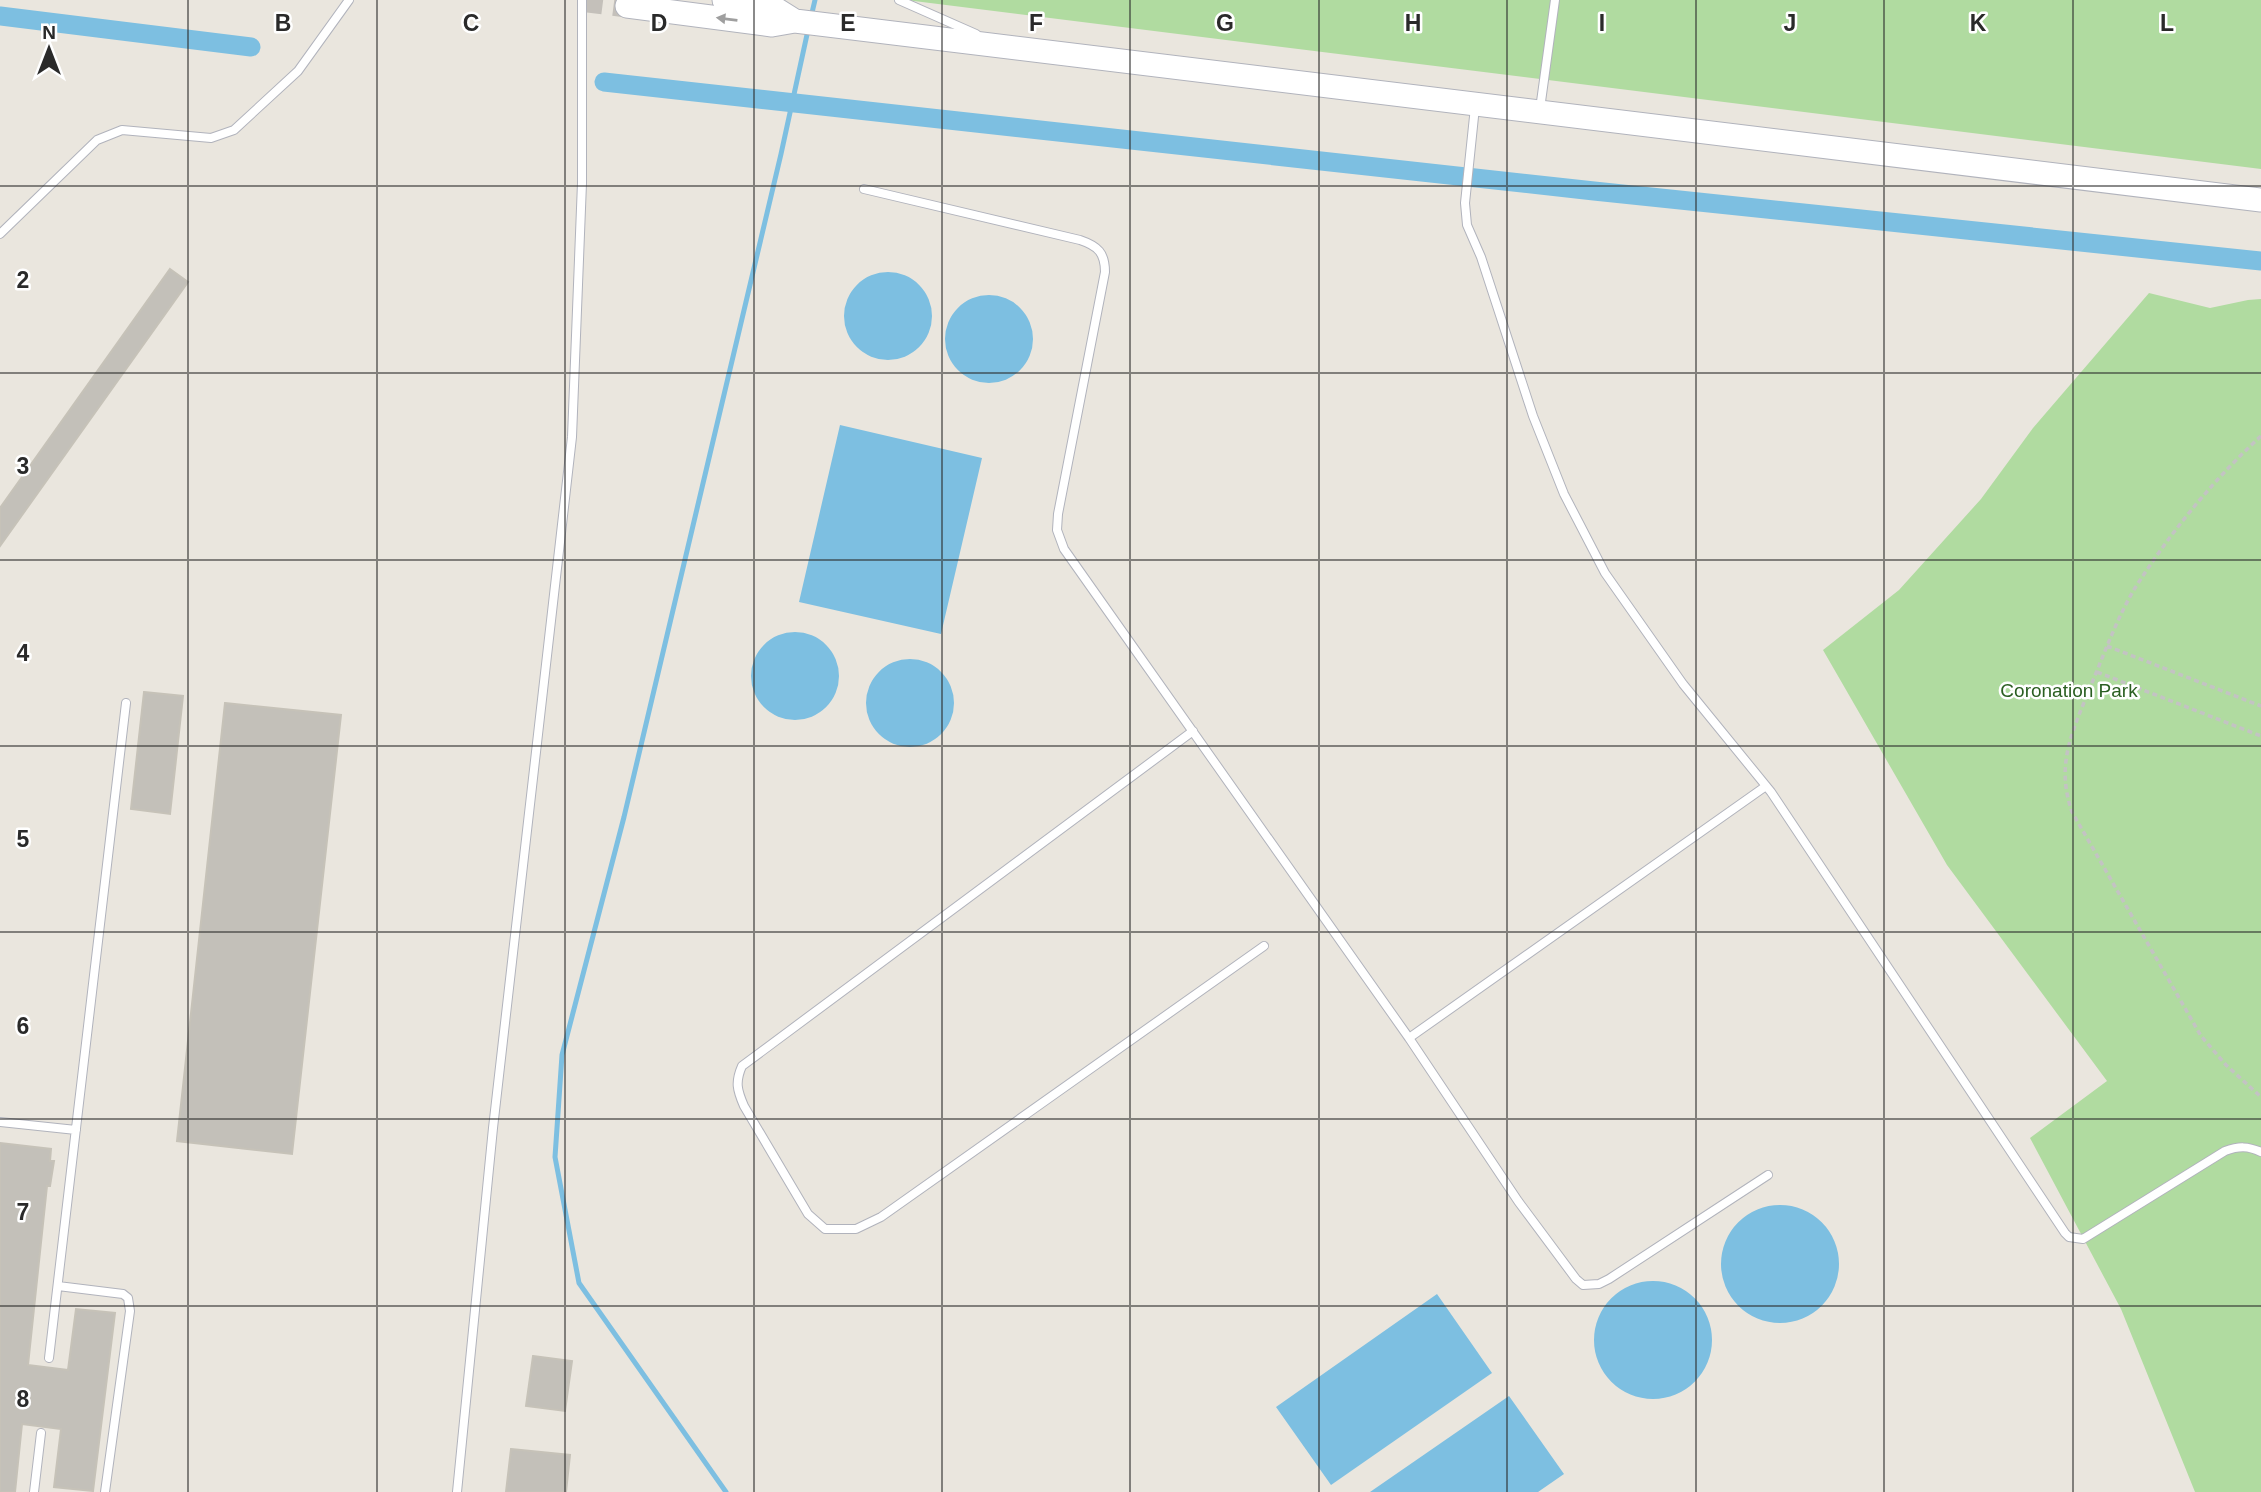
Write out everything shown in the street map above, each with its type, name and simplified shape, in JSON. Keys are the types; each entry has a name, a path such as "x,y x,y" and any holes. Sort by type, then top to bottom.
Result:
{"street":[{"path":"724,0 771,6 794,21"},
{"path":"626,6 772,24 794,21 2261,200"}],"lane":[{"path":"0,234 97,140 107,134 136,131 211,138 234,131 298,71 349,0"},
{"path":"457,1492 493,1128 572,437 582,183 582,0"},
{"path":"899,0 1006,47"},
{"path":"1540,112 1555,0"},
{"path":"1475,104 1465,203 1467,225 1481,257 1533,416 1564,494 1605,573 1683,684 1766,786 2069,1237 2084,1239 2225,1151 2238,1147 2261,1152"},
{"path":"864,189 1080,240 1100,249 1105,260 1105,272 1058,514 1057,530 1064,549 1409,1038 1518,1201 1576,1279 1583,1285 1599,1284 1609,1279 1769,1175"},
{"path":"49,1358 126,703"},
{"path":"1193,731 742,1066 736,1082 738,1091 744,1106 808,1214 825,1229 856,1229 881,1217 1264,946"},
{"path":"1409,1038 1766,786"},
{"path":"0,1122 76,1130"},
{"path":"58,1286 123,1294 130,1302 106,1492"},
{"path":"34,1492 41,1433"}],"path":[{"path":"2261,436 2245,450 2180,524 2134,589 2106,646 2065,760 2066,793 2072,812 2202,1036 2226,1065 2261,1097"},
{"path":"2106,646 2261,706"},
{"path":"2097,671 2261,736"}],"green space":[{"path":"906,0 2261,0 2261,169"},
{"name":"Coronation Park","path":"2149,293 2210,308 2261,299 2261,1492 2195,1492 2121,1309 2030,1138 2107,1081 1947,865 1823,650 1899,590 1981,499 2033,428"}],"water":[{"path":"888,272 905,275 919,285 929,299 932,316 929,333 919,347 905,357 888,360 871,357 857,347 847,333 844,316 847,299 857,285 871,275"},
{"path":"989,295 1006,298 1020,308 1030,322 1033,339 1030,356 1020,370 1006,380 989,383 972,380 958,370 948,356 945,339 948,322 958,308 972,298"},
{"path":"840,425 982,458 941,634 799,602"},
{"path":"795,632 812,635 826,645 836,659 839,676 836,693 826,707 812,717 795,720 778,717 764,707 754,693 751,676 754,659 764,645 778,635"},
{"path":"910,659 927,662 941,672 951,686 954,703 951,720 941,734 927,744 910,747 893,744 879,734 869,720 866,703 869,686 879,672 893,662"},
{"path":"1780,1205 1803,1209 1822,1222 1835,1241 1839,1264 1835,1287 1822,1306 1803,1319 1780,1323 1757,1319 1738,1306 1725,1287 1721,1264 1725,1241 1738,1222 1757,1209"},
{"path":"1653,1281 1676,1285 1695,1298 1708,1317 1712,1340 1708,1363 1695,1382 1676,1395 1653,1399 1630,1395 1611,1382 1598,1363 1594,1340 1598,1317 1611,1298 1630,1285"},
{"path":"1437,1294 1492,1373 1331,1485 1276,1407"},
{"path":"1509,1396 1564,1474 1538,1492 1370,1492"}],"building":[{"path":"170,269 188,282 0,546 0,508"},
{"path":"144,692 183,696 170,814 131,809"},
{"path":"225,703 341,715 292,1154 177,1141"},
{"path":"0,1143 51,1149 50,1161 54,1161 50,1186 47,1186 28,1365 68,1370 76,1309 115,1313 93,1491 54,1487 61,1429 22,1424 15,1492 0,1492"},
{"path":"533,1356 572,1361 565,1411 526,1406"},
{"path":"511,1449 570,1455 566,1492 506,1492"}],"waterway":[{"path":"811,17 815,0"},
{"path":"0,16 251,47"},
{"path":"726,1492 579,1283 555,1157 562,1055 624,817 808,30"},
{"path":"604,82 2261,261"}],"tunnel":[{"path":"580,0 627,6"}]}
